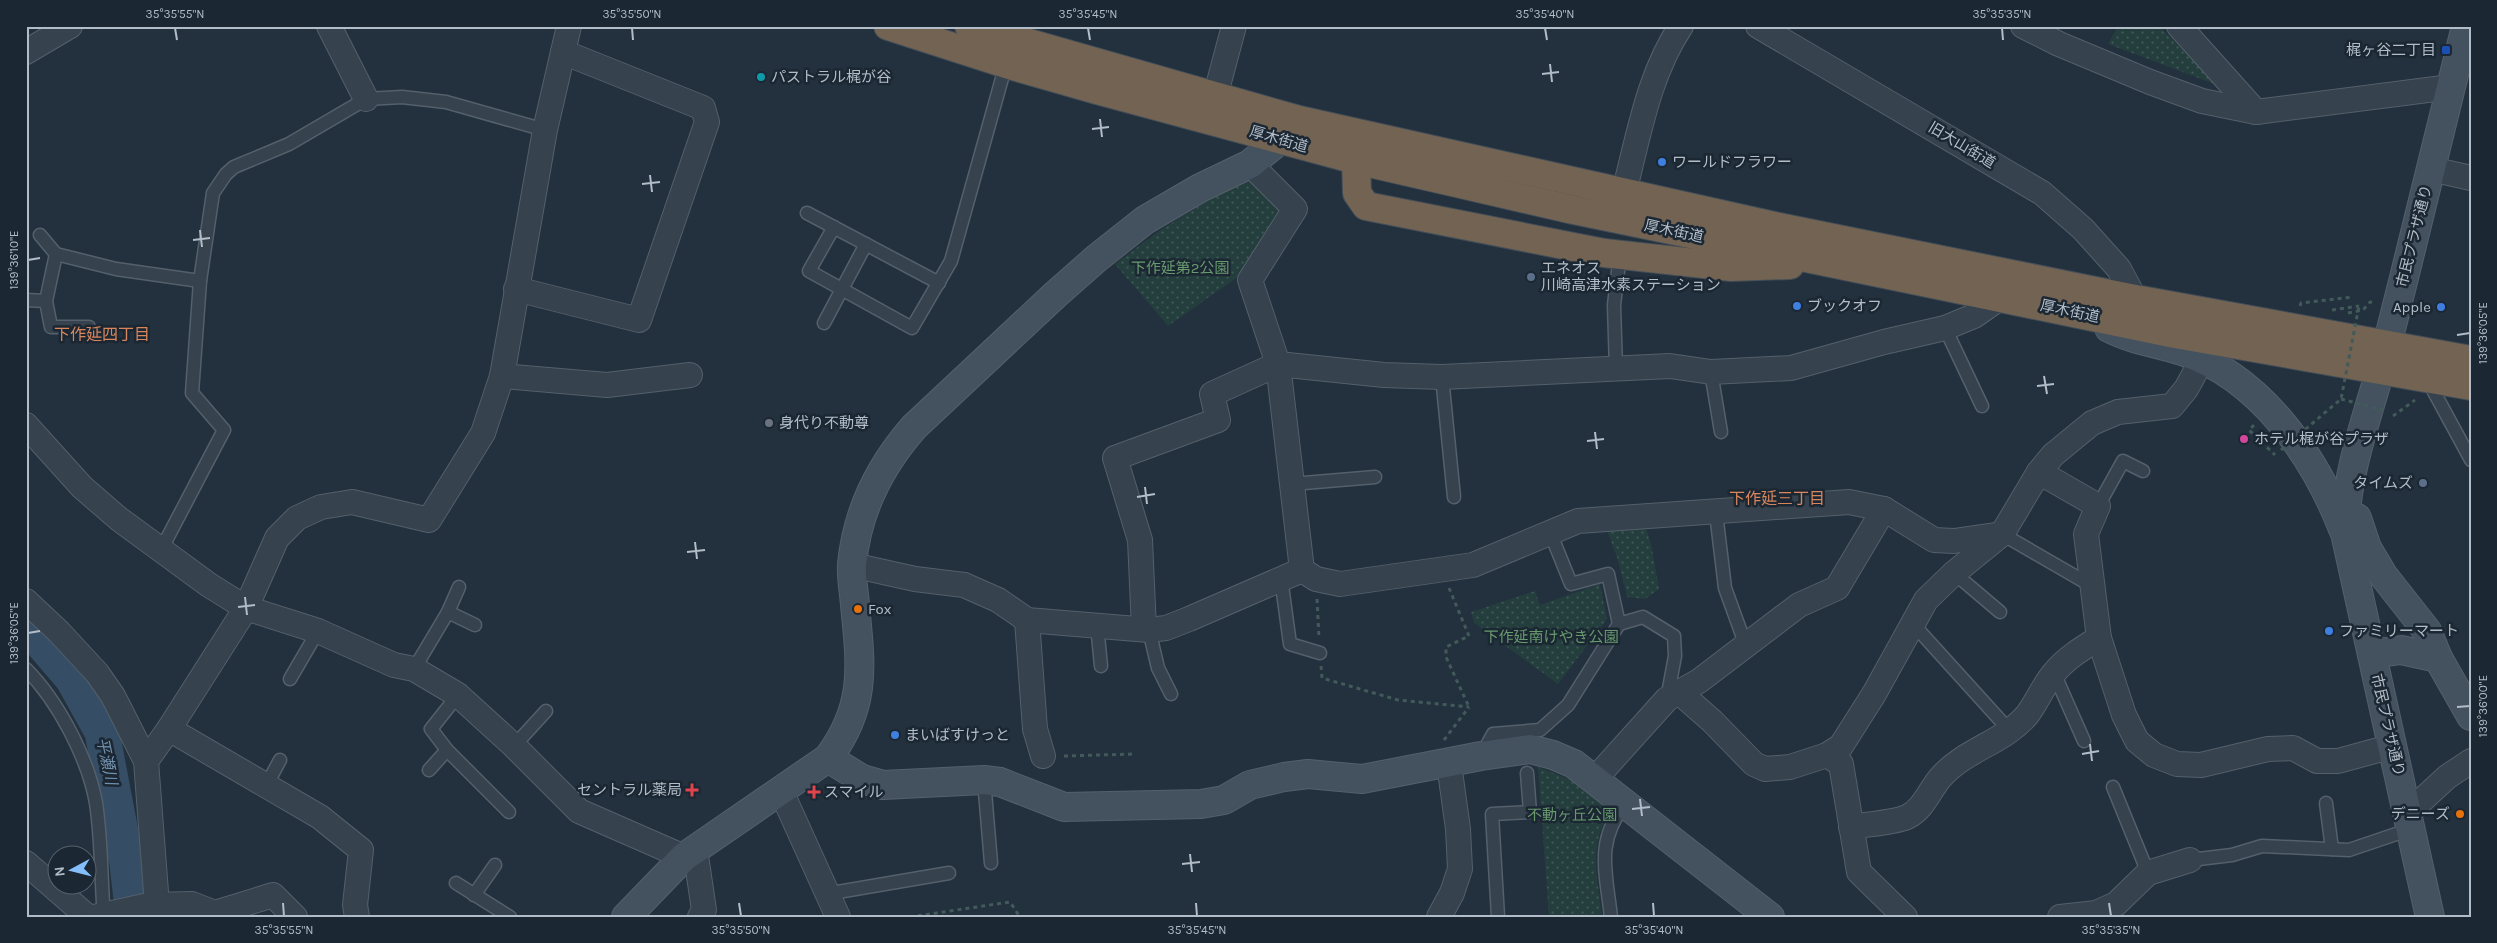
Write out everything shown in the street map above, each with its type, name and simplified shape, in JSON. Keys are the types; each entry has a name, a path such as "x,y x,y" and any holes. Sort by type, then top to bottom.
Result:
{"highway":[{"name":"厚木街道","path":"888,26 1006,64 1290,130 1624,192 1864,245 2135,299 2471,360"},
{"name":"厚木街道","path":"969,26 1215,97 1356,160 1570,209 2175,334 2380,372 2419,386 2471,386"},
{"path":"1356,160 1358,193 1366,206 1604,253 1731,267 1837,264"}],"street":[{"path":"26,52 70,26"},
{"path":"329,26 366,99"},
{"path":"146,761 169,729 246,608 277,538 297,518 321,507 352,502 429,520 483,433 502,376 545,130 569,26"},
{"path":"1215,97 1234,26"},
{"path":"1624,192 1648,99 1666,50 1681,26"},
{"name":"旧大山街道","path":"1758,26 2042,193 2084,230 2119,270 2135,299"},
{"path":"2023,26 2059,44 2150,82 2202,101 2256,112 2451,87"},
{"path":"2179,26 2256,112"},
{"name":"市民プラザ通り","path":"2345,533 2345,512 2352,474 2387,346 2466,26"},
{"path":"516,288 639,320 707,122 703,108 563,52"},
{"path":"626,917 690,853 828,758 842,740 855,709 860,675 852,565 864,505 875,479 895,448 914,427 1055,295 1145,220 1200,188 1250,164 1290,130"},
{"path":"1250,164 1295,209 1250,280 1278,364 1292,484 1292,574"},
{"path":"2431,169 2471,178"},
{"path":"1146,629 1140,540 1115,458 1218,420 1212,394 1278,364 1384,375 1442,377 1670,366 1711,372 1792,368 1884,342 1945,328 1974,316 2001,297"},
{"name":"市民プラザ通り","path":"2081,314 2126,337 2182,351 2224,371 2247,388 2291,434 2334,504 2345,533 2430,917"},
{"path":"1673,695 1712,720 1754,764 1766,769 1790,767 1826,755 1841,746 1874,694 1926,600 1954,573 2002,534 2039,472 2053,455 2092,423 2118,412 2172,406 2186,388 2202,360"},
{"path":"502,376 608,385 690,375"},
{"path":"26,425 82,487 119,519 246,608 318,631 394,665 414,669 458,695 514,746 578,811 690,853"},
{"path":"2039,472 2098,506 2086,534 2099,638 2124,715 2137,741 2154,755 2177,764 2201,765 2268,749 2294,748 2317,761 2338,761 2393,746"},
{"name":"市民プラザ通り","path":"2352,474 2356,517 2367,548 2383,575 2427,631 2438,658"},
{"path":"852,565 915,579 964,585 998,600 1027,620 1146,629 1166,628 1188,620 1292,574 1340,584 1473,565 1578,521 1849,502 1884,509 1934,540 1954,541 2002,534"},
{"path":"1594,780 1673,695 1699,681 1799,605 1837,588 1884,509"},
{"path":"26,601 60,632 97,673 113,696 146,761 154,909"},
{"path":"1027,620 1035,729 1043,756"},
{"path":"1851,827 1907,817 1920,808 1942,776 1964,756 1997,741 2010,731 2027,715 2054,673 2074,654 2099,638"},
{"path":"2372,654 2401,650 2438,658 2471,716"},
{"path":"169,729 320,817 361,850 355,905 357,917"},
{"path":"828,758 862,779 883,785 984,780 1000,782 1064,807 1201,804 1224,800 1250,785 1284,777 1308,774 1362,779 1481,756 1530,749 1553,755 1574,764 1770,917"},
{"path":"1826,755 1841,764 1859,872 1904,917"},
{"path":"2410,821 2447,778 2471,761"},
{"path":"1439,917 1452,893 1460,869 1458,829 1440,765"},
{"path":"781,791 838,917"},
{"path":"690,853 704,910 700,917"},
{"path":"2060,917 2096,913 2116,904 2148,873 2190,860"},
{"path":"26,863 100,915 192,904 215,913 273,895 295,917"}],"lane":[{"path":"834,227 809,271 912,328 951,261 1006,64"},
{"path":"161,550 224,430 192,392 200,280 213,193 226,174 234,167 289,144 366,99 402,97 446,102 545,130"},
{"path":"806,212 939,283"},
{"path":"40,235 56,254 116,270 200,280"},
{"path":"824,323 866,244"},
{"path":"1604,253 1619,263 1614,305 1616,368"},
{"path":"56,254 46,301 51,326 90,327"},
{"path":"26,300 46,301"},
{"path":"1945,328 1982,406"},
{"path":"1711,372 1721,432"},
{"path":"1442,377 1454,497"},
{"path":"2419,386 2471,460"},
{"path":"2098,506 2123,461 2143,471"},
{"path":"1292,484 1375,477"},
{"path":"1716,512 1724,588 1746,646"},
{"path":"1550,532 1571,584 1608,574 1619,624"},
{"path":"2002,534 2092,586"},
{"path":"1954,573 2000,612"},
{"path":"1292,574 1290,644 1320,653"},
{"path":"414,669 448,612 459,587"},
{"path":"448,612 475,625"},
{"path":"1481,756 1494,734 1540,730 1568,705 1619,624 1642,617 1674,636 1673,695"},
{"path":"1913,624 2010,731"},
{"path":"1096,625 1101,666"},
{"path":"1146,629 1158,668 1171,694"},
{"path":"290,679 318,631"},
{"path":"26,668 61,715 86,767 96,802 101,873 100,915"},
{"path":"2054,673 2084,741"},
{"path":"458,695 431,728 447,750 509,812"},
{"path":"514,746 546,711"},
{"path":"429,770 447,750"},
{"path":"266,786 280,760"},
{"path":"1498,917 1492,814 1530,812 1527,772"},
{"path":"984,780 991,863"},
{"path":"2112,787 2148,873"},
{"path":"2326,803 2332,849"},
{"path":"1611,917 1604,848 1609,833 1625,804"},
{"path":"2190,860 2232,855 2262,846 2349,850 2410,821"},
{"path":"474,895 495,865"},
{"path":"826,894 950,873"},
{"path":"456,883 510,917"}],"path":[{"path":"2301,304 2352,297"},
{"path":"2322,301 2323,306"},
{"path":"2280,450 2341,399 2358,306 2324,311"},
{"path":"2393,416 2416,400 2419,386"},
{"path":"2341,399 2387,411 2393,406"},
{"path":"1441,570 1469,636 1446,647 1446,657 1469,707"},
{"path":"1317,600 1319,625"},
{"path":"1322,678 1398,700 1469,707"},
{"path":"1440,765 1434,754 1469,707"},
{"path":"1043,756 1135,754"},
{"path":"910,917 1010,902 1020,917"}],"green space":[{"path":"2118,26 2159,26 2217,85 2108,44"},
{"name":"下作延第2公園","path":"1248,176 1281,208 1282,217 1246,271 1168,326 1115,264 1159,231"},
{"path":"1643,520 1651,544 1659,589 1645,599 1627,597 1618,560 1605,525"},
{"name":"下作延南けやき公園","path":"1600,584 1607,619 1558,684 1474,623 1471,612 1535,591 1540,605"},
{"name":"不動ヶ丘公園","path":"1538,767 1584,785 1613,809 1599,835 1597,848 1596,861 1602,917 1549,917"}],"waterway":[{"name":"平瀬川","path":"26,628 36,636 72,678 102,732 127,864 133,917"}],"place":[{"name":"梶ヶ谷二丁目","path":"2446,50"},
{"name":"パストラル梶が谷","path":"761,77"},
{"name":"ワールドフラワー","path":"1662,162"},
{"name":"エネオス 川崎高津水素ステーション","path":"1531,277"},
{"name":"ブックオフ","path":"1797,306"},
{"name":"Apple","path":"2441,307"},
{"name":"身代り不動尊","path":"769,423"},
{"name":"ホテル梶が谷プラザ","path":"2244,439"},
{"name":"タイムズ","path":"2423,483"},
{"name":"Fox","path":"858,609"},
{"name":"ファミリーマート","path":"2329,631"},
{"name":"まいばすけっと","path":"895,735"},
{"name":"セントラル薬局","path":"692,790"},
{"name":"スマイル","path":"814,792"},
{"name":"デニーズ","path":"2460,814"}],"district":[{"name":"下作延四丁目","path":"102,334"},
{"name":"下作延三丁目","path":"1777,498"}]}
